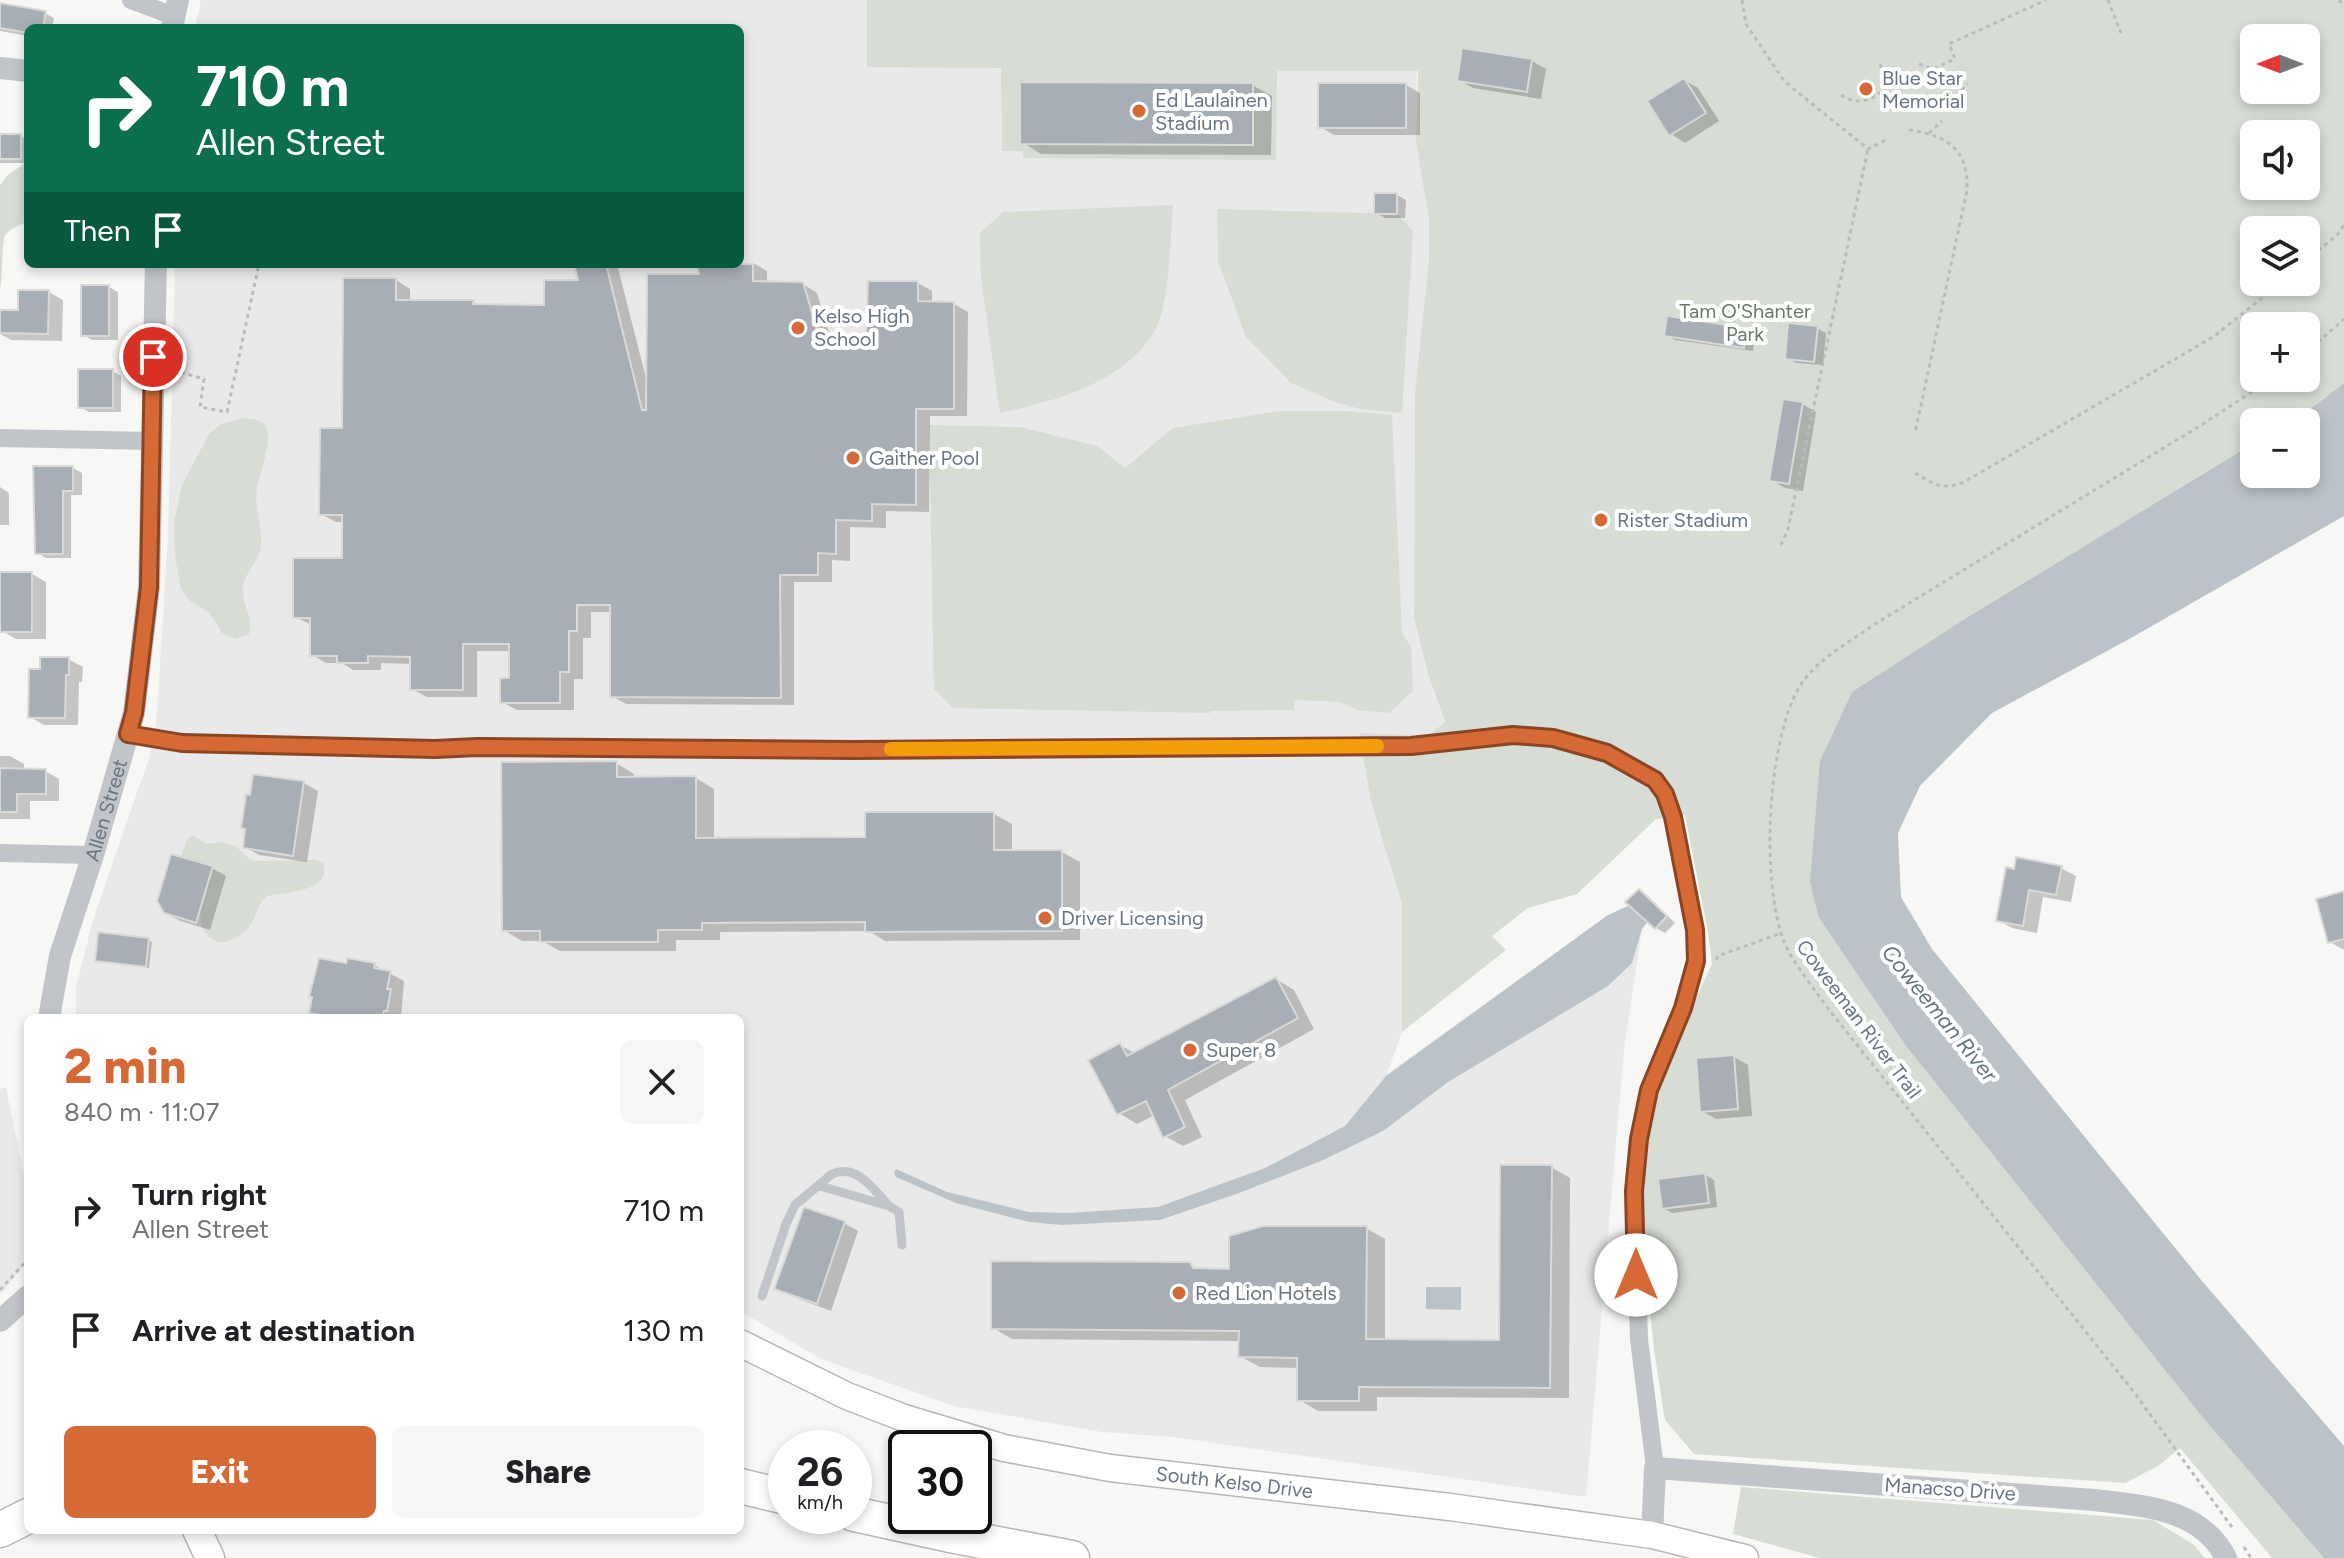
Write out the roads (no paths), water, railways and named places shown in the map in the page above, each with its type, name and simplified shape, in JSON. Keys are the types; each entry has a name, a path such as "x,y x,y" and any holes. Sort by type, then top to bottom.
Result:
{"highway":[{"path":"744,1487 768,1493"},
{"path":"0,1530 24,1518"},
{"path":"872,1518 1072,1558"}],"main road":[{"name":"South Kelso Drive","path":"744,1345 847,1396 904,1418 1004,1448 1110,1468 1450,1507 1652,1535 1745,1558"},
{"path":"199,1534 210,1558"}],"street":[{"path":"131,0 175,15"},
{"path":"0,68 24,71"},
{"name":"Allen Street","path":"50,1014 60,956 134,713 149,587 156,268"},
{"path":"0,438 153,441"},
{"path":"128,734 182,743 435,749 855,750 1411,746 1513,735 1553,738 1607,753 1655,780 1665,794 1673,817 1695,930 1696,961 1683,1008 1649,1090 1639,1139 1634,1191 1639,1339 1655,1468 1652,1535"},
{"path":"0,853 93,855"},
{"path":"0,1321 24,1300"},
{"name":"Manacso Drive","path":"1655,1468 2094,1500 2163,1509 2204,1530 2226,1558"}],"lane":[{"path":"762,1296 795,1205 839,1171 854,1172 899,1212 902,1245"},
{"path":"820,1186 889,1206"}],"water":[{"name":"Coweeman River","path":"2344,383 2344,516 2131,638 1992,713 1920,786 1898,833 1901,897 1932,949 2202,1281 2344,1446 2344,1558 2324,1558 2204,1419 1906,1046 1819,918 1810,882 1820,761 1852,692 1971,615 2240,452 2240,488 2320,488 2320,408 2311,408"},
{"path":"1630,905 1648,921 1642,929 1632,963 1608,986 1448,1082 1383,1131 1321,1161 1239,1193 1160,1220 1062,1225 1029,1222 956,1203 896,1177 894,1173 896,1169 947,1192 1029,1212 1068,1213 1158,1207 1265,1168 1345,1126 1386,1076 1608,915"},
{"path":"1426,1287 1461,1287 1461,1310 1426,1309"}],"place":[{"name":"Blue Star Memorial","path":"1866,89"},
{"name":"Ed Laulainen Stadium","path":"1139,111"},
{"name":"Kelso High School","path":"798,328"},
{"name":"Gaither Pool","path":"853,458"},
{"name":"Rister Stadium","path":"1601,520"},
{"name":"Driver Licensing","path":"1045,918"},
{"name":"Super 8","path":"1190,1050"},
{"name":"Red Lion Hotels","path":"1179,1293"}],"park label":[{"name":"Tam O'Shanter Park","path":"1745,322"}]}
